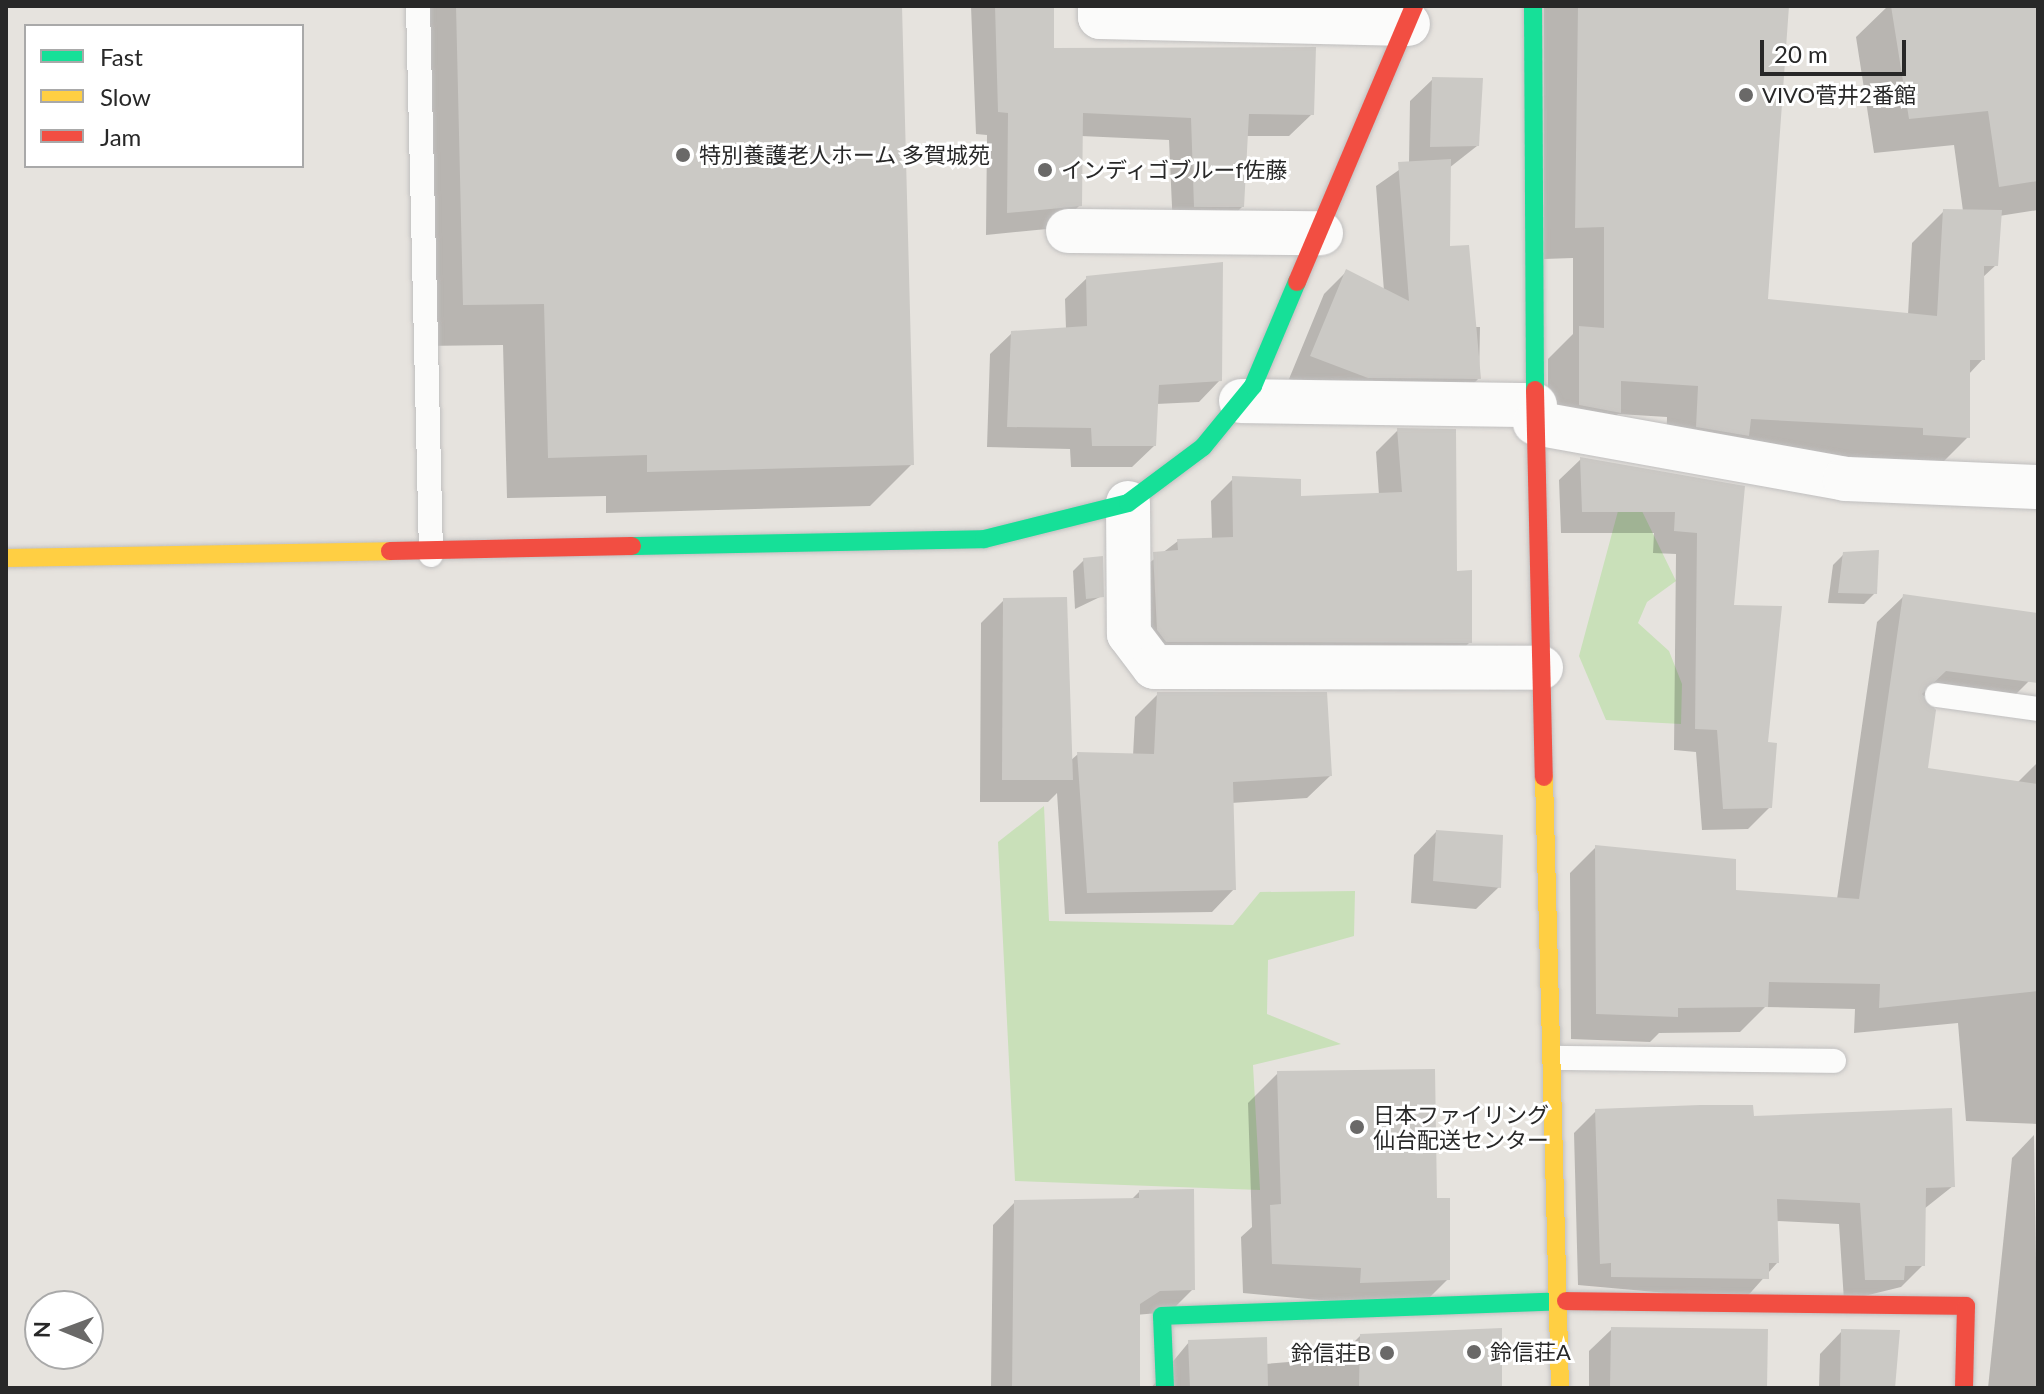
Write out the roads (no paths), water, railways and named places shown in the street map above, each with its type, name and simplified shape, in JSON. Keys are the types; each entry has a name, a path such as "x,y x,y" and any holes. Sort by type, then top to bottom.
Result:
{"street":[{"path":"6,558 431,555 984,539 1128,503 1203,447 1241,401 1321,233 1411,15 1100,17 1100,6"},
{"path":"1528,9 1541,668 1555,1058 1560,1388"},
{"path":"1068,231 1321,233"},
{"path":"1241,401 1535,414 1845,479 2038,487"},
{"path":"1128,503 1129,634 1154,667 1541,668"},
{"path":"1165,1388 1162,1316 1559,1301 1966,1306 1964,1388"}],"lane":[{"path":"418,6 431,555"},
{"path":"1937,695 2038,709"},
{"path":"1555,1058 1834,1061"}],"place":[{"name":"VIVO菅井2番館","path":"1746,95"},
{"name":"特別養護老人ホーム 多賀城苑","path":"683,155"},
{"name":"インディゴブルーf佐藤","path":"1045,170"},
{"name":"日本ファイリング 仙台配送センター","path":"1357,1127"},
{"name":"鈴信荘A","path":"1474,1352"},
{"name":"鈴信荘B","path":"1387,1353"}]}
